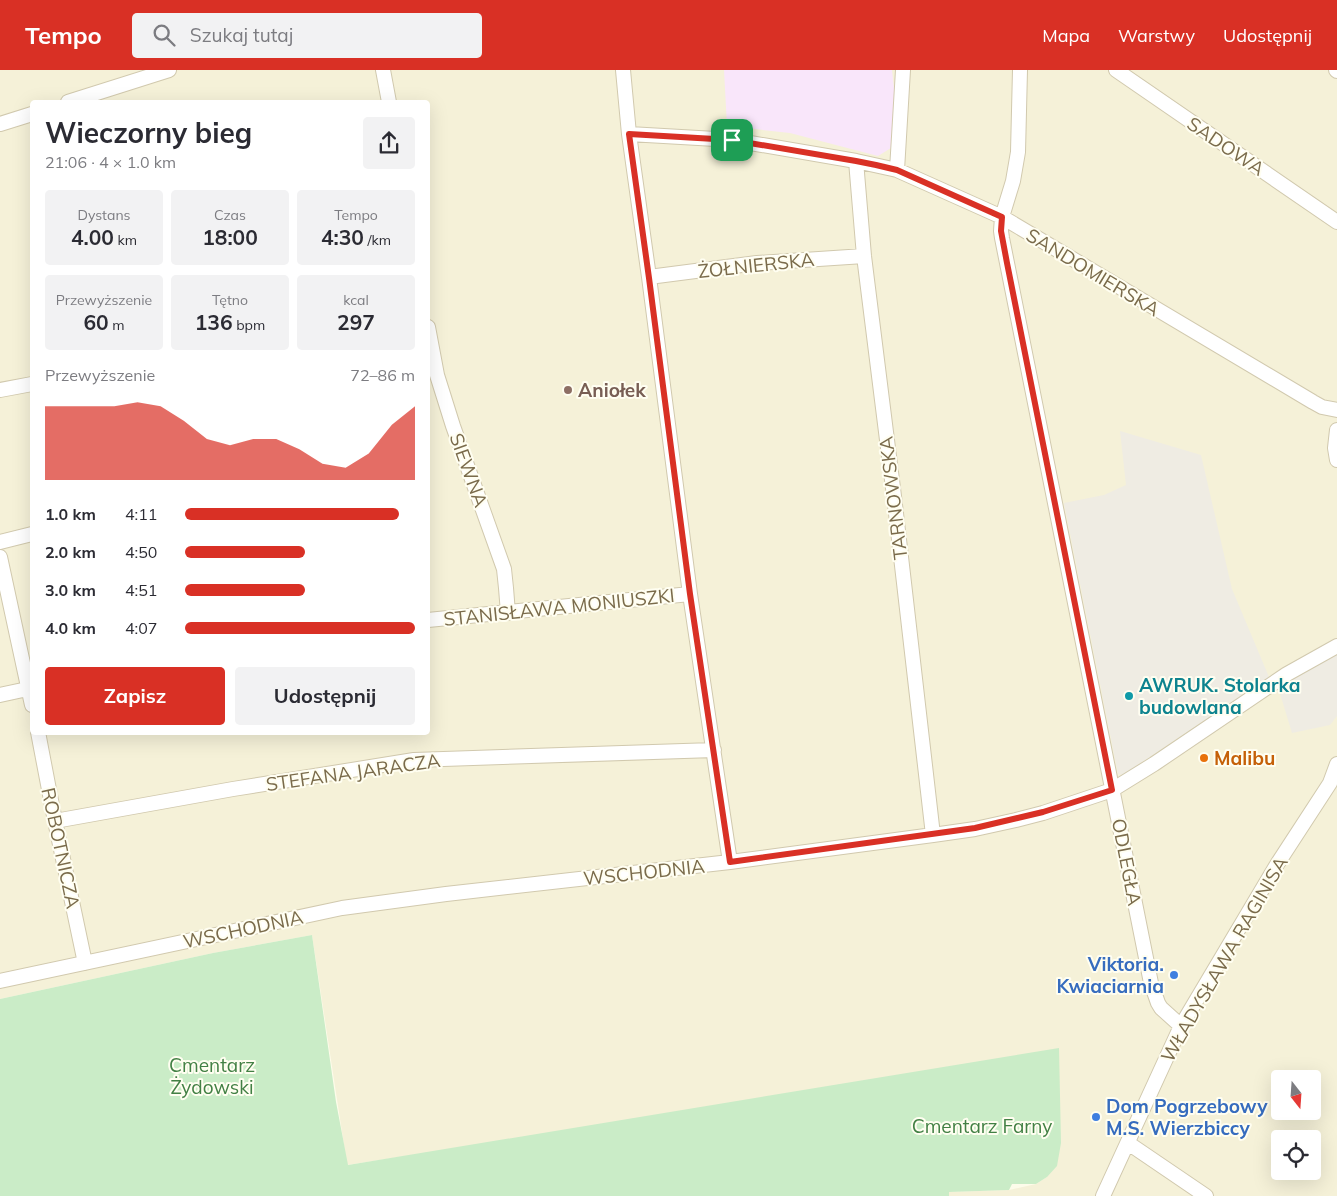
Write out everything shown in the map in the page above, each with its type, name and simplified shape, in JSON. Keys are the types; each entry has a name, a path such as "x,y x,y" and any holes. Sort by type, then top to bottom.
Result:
{"street":[{"path":"74,100 169,70"},
{"path":"383,70 389,100"},
{"path":"622,70 690,594 730,862"},
{"path":"897,170 903,70"},
{"name":"ODLEGŁA","path":"1020,70 1018,152 1013,181 1002,217 1001,231 1151,983 1162,1010 1181,1026"},
{"name":"SADOWA","path":"1116,70 1337,222"},
{"path":"0,124 30,115"},
{"name":"SANDOMIERSKA","path":"629,134 732,140 856,161 897,170 1002,217 1313,402 1330,408"},
{"name":"TARNOWSKA","path":"856,161 864,256 894,496 932,835"},
{"name":"ŻOŁNIERSKA","path":"649,278 757,263 864,256"},
{"name":"SIEWNA","path":"430,337 437,374 447,409 504,569 508,613"},
{"path":"0,390 30,384"},
{"path":"1337,430 1337,460"},
{"path":"0,542 30,534"},
{"path":"0,557 30,684"},
{"name":"STANISŁAWA MONIUSZKI","path":"430,620 690,594"},
{"name":"WSCHODNIA","path":"0,981 350,907 446,894 730,862 932,835 1016,820 1112,790 1154,764 1287,674 1337,646"},
{"path":"0,695 30,688"},
{"name":"ROBOTNICZA","path":"39,735 85,963"},
{"name":"STEFANA JARACZA","path":"55,821 234,789 414,760 714,750"},
{"name":"WŁADYSŁAWA RAGINISA","path":"1103,1196 1181,1026 1276,866 1333,779 1337,764"},
{"path":"1128,1143 1202,1192"}],"shaded area":[{"path":"0,70 1337,70 1337,1196 949,1196 948,1192 1009,1190 1036,1184 1047,1177 419,1154 347,1165 312,935 213,953 0,999"},
{"path":"724,70 892,70 895,98 891,148 878,156 790,133 727,126"},
{"path":"1120,431 1201,455 1232,589 1269,677 1123,775 1118,774 1064,503 1104,495 1126,485"},
{"path":"1337,654 1337,716 1330,725 1292,733 1278,687"}],"green space":[{"path":"312,935 336,1102 348,1165 1059,1048 1061,1143 1057,1166 1047,1177 1036,1184 1012,1184 1009,1190 949,1192 949,1196 0,1196 0,999 213,953"}],"place":[{"name":"Aniołek","path":"568,390"},
{"name":"AWRUK. Stolarka budowlana","path":"1129,696"},
{"name":"Malibu","path":"1204,758"},
{"name":"Viktoria. Kwiaciarnia","path":"1174,975"},
{"name":"Dom Pogrzebowy M.S. Wierzbiccy","path":"1096,1117"}],"route":[{"path":"629,134 732,140 856,161 897,170 1002,217 1001,231 1007,263 1112,790 1016,820 975,828 730,862 690,594 629,134"}],"park label":[{"name":"Cmentarz Żydowski","path":"212,1076"},
{"name":"Cmentarz Farny","path":"982,1126"}]}
